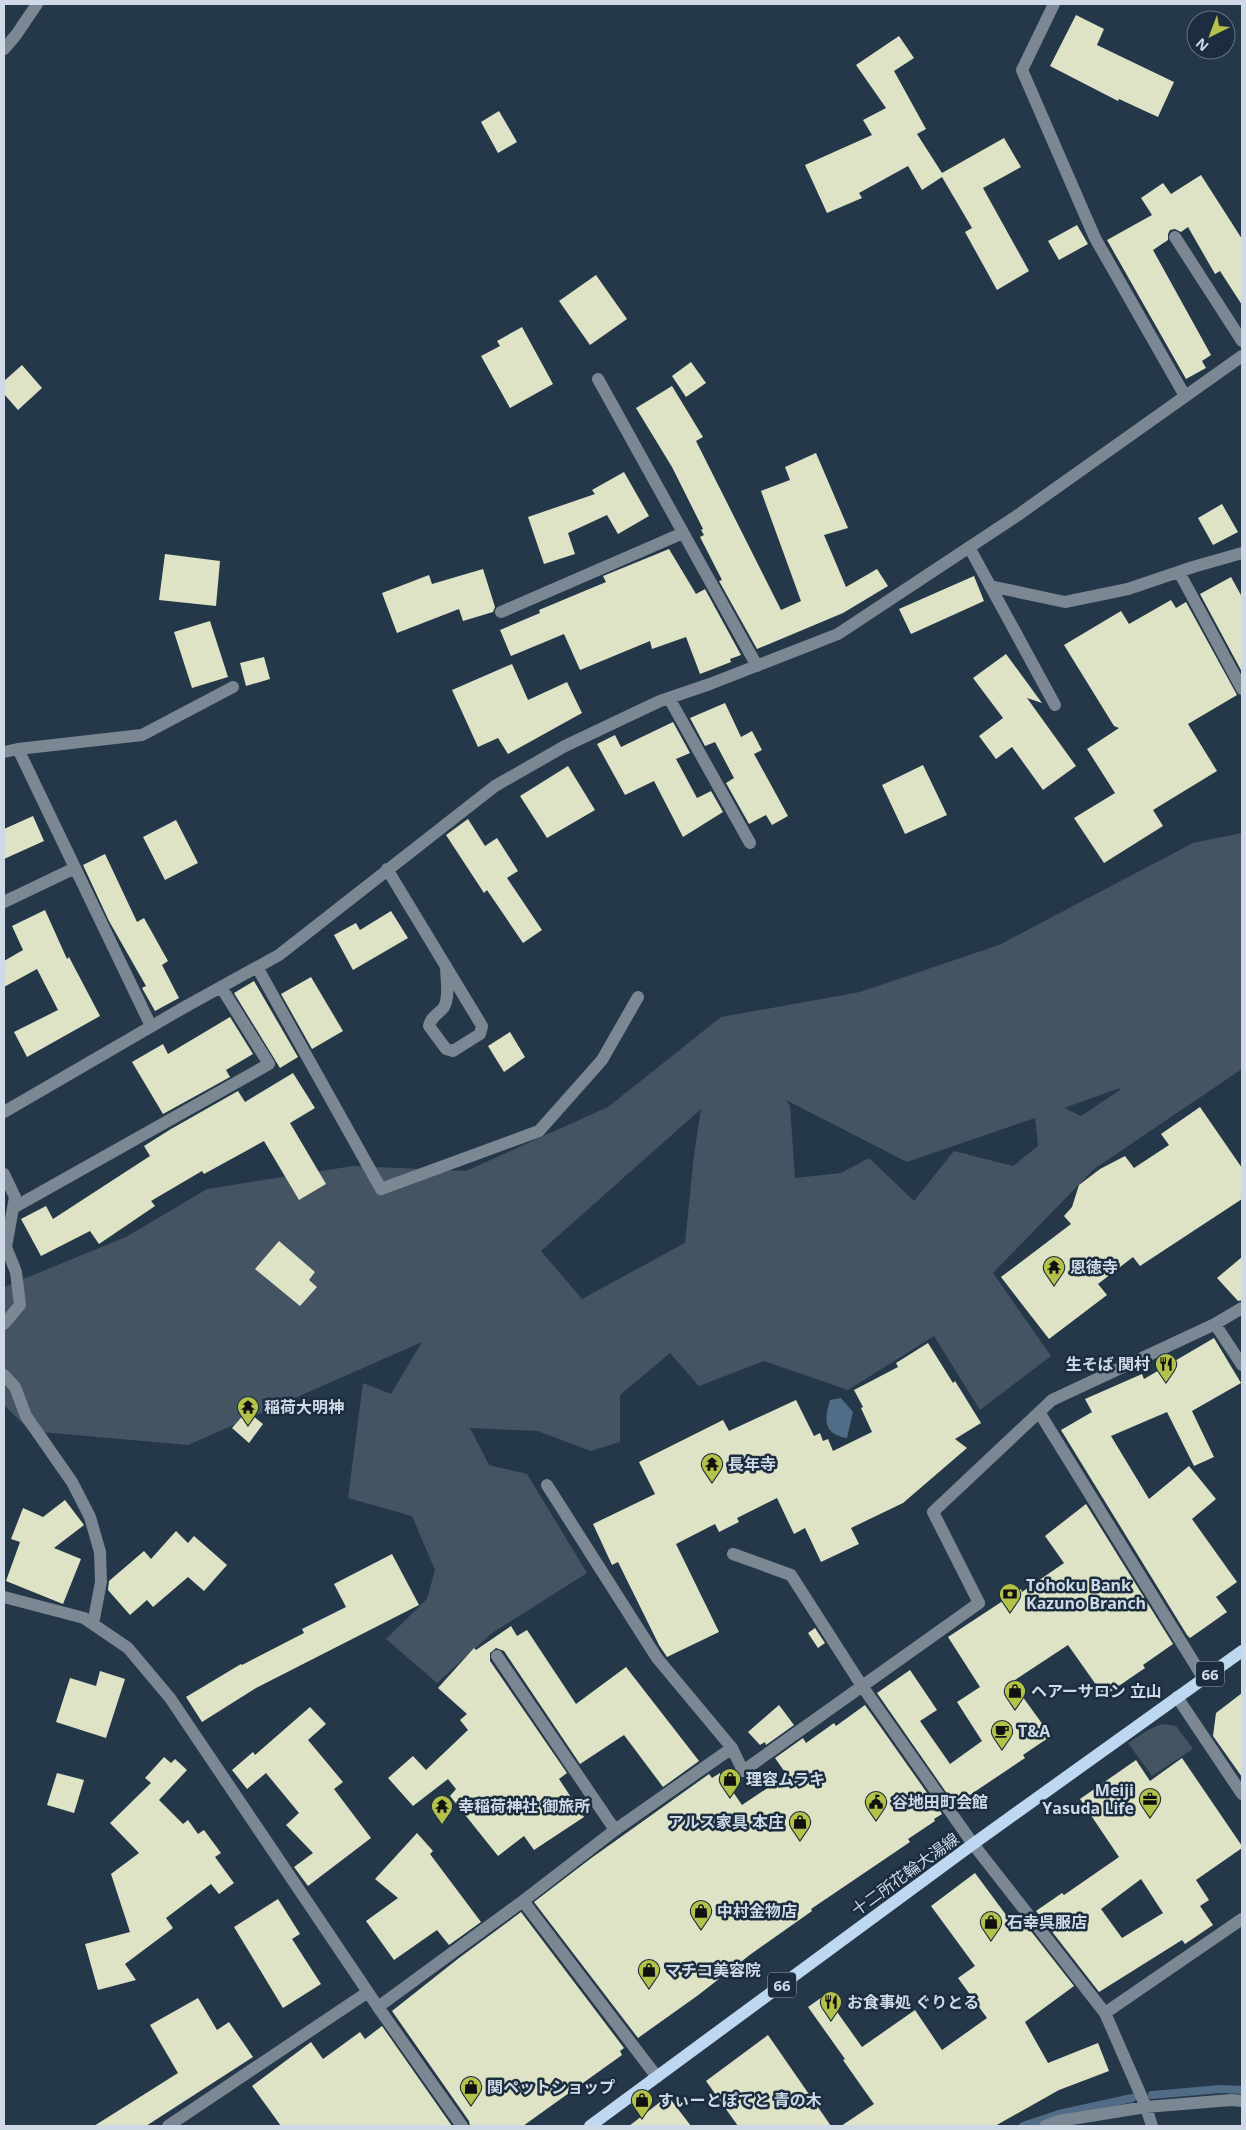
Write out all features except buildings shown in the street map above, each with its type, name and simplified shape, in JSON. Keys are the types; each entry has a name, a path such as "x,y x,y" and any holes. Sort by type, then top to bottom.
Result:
{"main road":[{"name":"十二所花輪大湯線","path":"590,2126 973,1844 1242,1651"}],"street":[{"path":"4,49 37,4"},
{"path":"1054,4 1022,70 1096,238 1185,396"},
{"path":"1175,237 1242,341"},
{"path":"4,1112 151,1026 279,955 495,786 565,746 669,698 838,634 969,547 1242,356"},
{"path":"598,379 756,666"},
{"path":"501,612 683,533"},
{"path":"969,547 1055,704"},
{"path":"990,586 1065,602 1128,589 1242,553"},
{"path":"1179,572 1242,689"},
{"path":"4,752 142,735 233,688"},
{"path":"669,698 750,843"},
{"path":"18,749 151,1026"},
{"path":"4,902 75,868"},
{"path":"387,869 446,966 482,1026 480,1034 453,1051 446,1049 429,1026 430,1020 443,1008 448,997 446,966"},
{"path":"257,967 381,1189 539,1131 602,1060 638,997"},
{"path":"13,1208 269,1064 221,987"},
{"path":"4,1174 15,1197 6,1247 16,1272 20,1306 4,1324"},
{"path":"548,1484 658,1658 732,1748 743,1771 979,1603 933,1512 1039,1412 1052,1400 1215,1324 1242,1308"},
{"path":"1215,1324 1242,1365"},
{"path":"4,1375 15,1387 26,1416 72,1482 90,1517 100,1552 102,1582 93,1624"},
{"path":"1039,1412 1204,1678"},
{"path":"733,1554 791,1576 862,1686 973,1844 1105,2013 1146,2107 1152,2126"},
{"path":"4,1597 84,1618 128,1648 170,1698 378,2007 462,2126"},
{"path":"497,1656 615,1830"},
{"path":"1177,1697 1242,1794"},
{"path":"378,2007 523,1901 615,1830 732,1748"},
{"path":"523,1901 657,2077"},
{"path":"1105,2013 1242,1919"},
{"path":"168,2126 368,1992"},
{"path":"1045,2126 1058,2121 1146,2107 1231,2100 1242,2101"}],"shaded area":[{"path":"1242,833 1242,1069 1094,1169 993,1273 1051,1356 980,1410 934,1336 848,1390 764,1361 699,1386 670,1353 620,1395 620,1442 591,1451 538,1431 470,1428 489,1465 527,1474 587,1573 492,1633 437,1683 386,1639 427,1599 435,1570 412,1516 348,1498 363,1383 391,1394 422,1342 188,1445 30,1431 4,1405 4,1287 126,1237 207,1189 353,1166 466,1171 608,1107 721,1017 860,992 999,945 1193,843","holes":["1120,1088 1120,1090 1081,1116 1064,1108","786,1100 907,1162 1035,1118 1038,1146 1013,1166 954,1151 914,1201 869,1158 841,1173 795,1178 790,1106","701,1109 685,1243 582,1299 541,1251"]},
{"path":"841,1398 853,1412 847,1438 833,1433 829,1429 826,1420 830,1400"},
{"path":"1162,1724 1176,1726 1193,1749 1152,1776 1128,1743"}],"waterway":[{"path":"1152,2095 1221,2089 1242,2090"},
{"path":"1023,2126 1059,2114 1132,2098"}],"place":[{"name":"恩徳寺","path":"1054,1286"},
{"name":"生そば 関村","path":"1166,1383"},
{"name":"稲荷大明神","path":"248,1426"},
{"name":"長年寺","path":"712,1483"},
{"name":"Tohoku Bank Kazuno Branch","path":"1010,1613"},
{"name":"ヘアーサロン 立山","path":"1015,1710"},
{"name":"T&A","path":"1002,1750"},
{"name":"理容ムラキ","path":"730,1798"},
{"name":"Meiji Yasuda Life","path":"1150,1818"},
{"name":"谷地田町会館","path":"876,1821"},
{"name":"幸稲荷神社 御旅所","path":"442,1825"},
{"name":"アルス家具 本庄","path":"800,1841"},
{"name":"中村金物店","path":"701,1930"},
{"name":"石幸呉服店","path":"991,1941"},
{"name":"マチコ美容院","path":"649,1989"},
{"name":"お食事処 ぐりとる","path":"831,2021"},
{"name":"関ペットショップ","path":"471,2106"},
{"name":"すぃーとぽてと 青の木","path":"642,2119"}]}
